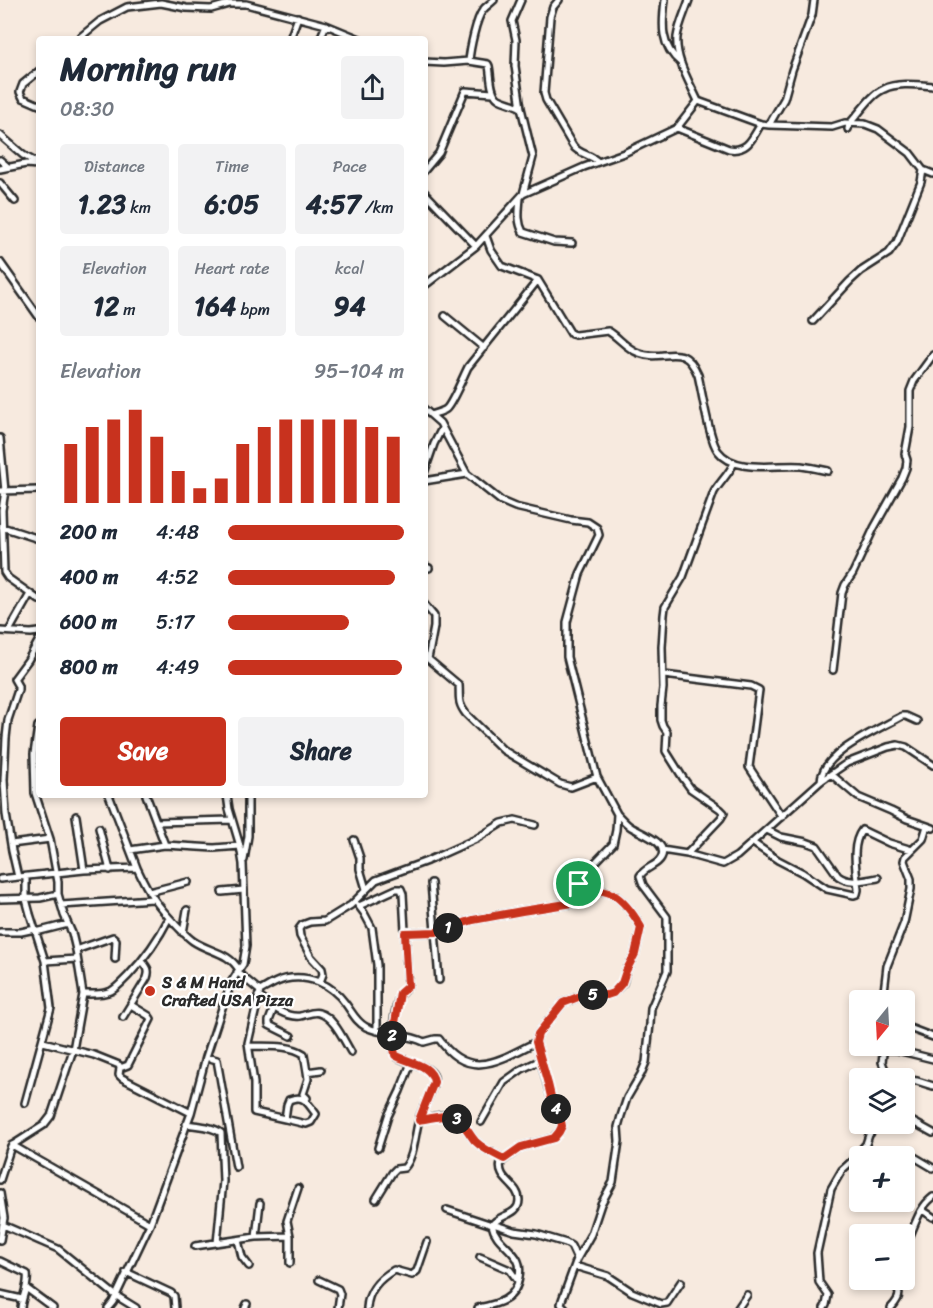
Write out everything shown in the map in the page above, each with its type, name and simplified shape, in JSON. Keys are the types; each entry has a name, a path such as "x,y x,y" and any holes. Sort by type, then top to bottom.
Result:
{"street":[{"path":"469,61 469,52 478,18 483,8 494,0"},
{"path":"521,0 512,21 516,40 515,66 521,108 533,157 518,216 520,226 523,232 554,242 572,243"},
{"path":"559,0 551,12 544,93 573,146 577,151 598,162"},
{"path":"665,0 663,37 671,55 681,63"},
{"path":"689,0 677,35 677,46 681,63 698,100 761,124 832,127 866,124 878,129 910,153 923,170 933,174"},
{"path":"769,125 784,99 812,15 814,0"},
{"path":"82,36 100,21 128,7 161,3 186,8 211,9 229,4 246,4 326,25 351,36"},
{"path":"291,36 298,17"},
{"path":"321,36 326,25"},
{"path":"428,62 469,61 488,64 496,98 521,108"},
{"path":"36,73 23,84 20,92 23,98 36,104"},
{"path":"849,126 873,97 885,88 903,85 933,86"},
{"path":"428,167 440,153 465,91 494,93"},
{"path":"428,283 476,246 522,196 677,128 698,100"},
{"path":"677,128 737,151 747,146 761,124"},
{"path":"0,135 36,163"},
{"path":"0,160 8,167"},
{"path":"0,169 26,164 36,165"},
{"path":"813,321 850,280 889,253 897,242 921,182 923,170"},
{"path":"0,183 15,201"},
{"path":"428,196 476,246"},
{"path":"486,236 491,250 502,266 538,280 571,334 608,331 629,348 646,356 675,353 687,359 694,366 698,375 712,438 717,450 734,463 778,467 801,466 828,471"},
{"path":"0,262 36,313"},
{"path":"431,415 446,408 453,399 468,367 538,280"},
{"path":"445,316 484,348"},
{"path":"833,670 842,593 906,468 905,454 910,427 910,391 914,381 933,355"},
{"path":"428,412 440,423 467,474 490,493 515,507 588,522 597,528 599,535 580,574 567,622 567,657 597,777 617,814 631,827 655,840 662,850 662,858 646,868 640,876 643,885 667,917 667,971 651,1008 646,1062 627,1098 618,1127 619,1141 613,1182 601,1204 591,1234 576,1262 561,1304 565,1308"},
{"path":"428,461 442,428"},
{"path":"0,438 4,553 2,567 8,579 36,598"},
{"path":"687,854 724,813 691,789 666,750 667,732 661,720 664,675 663,615 665,607 683,577 714,492 734,463"},
{"path":"428,480 467,474"},
{"path":"2,491 36,490"},
{"path":"2,527 36,538"},
{"path":"9,631 30,594"},
{"path":"428,608 434,616 434,627 428,659 459,685 461,708 503,750 566,786 575,786 597,777"},
{"path":"0,631 36,632"},
{"path":"18,877 5,802 3,737 18,690 14,679 36,645"},
{"path":"428,665 433,664"},
{"path":"664,675 759,690 749,767 782,817"},
{"path":"820,781 823,770 837,754 868,733 902,716 917,721"},
{"path":"662,850 723,864 738,856 820,781 847,764 898,745 906,747 933,765"},
{"path":"831,774 858,797 930,827 923,839 905,857 904,861 911,879 911,889 903,923 887,966 884,990"},
{"path":"0,1180 10,1146 31,1135 51,1116 73,1050 83,994 76,950 58,894 50,839 37,798"},
{"path":"110,798 137,868 149,892 183,933 201,946 236,963 238,971 274,1008 294,1016 320,1013 335,1024 351,1052"},
{"path":"147,798 165,845"},
{"path":"108,1308 150,1224 191,1113 206,1057 232,981 243,964 246,946 243,864 227,798"},
{"path":"243,864 248,836 248,798"},
{"path":"405,933 436,932 473,920 573,903 576,900 576,887 580,880 613,844 617,814"},
{"path":"76,816 84,870"},
{"path":"156,822 232,820"},
{"path":"357,904 366,889 376,880 476,839 502,823 515,820 535,825"},
{"path":"99,828 110,870"},
{"path":"767,830 781,837 817,846 838,876 848,881 879,878"},
{"path":"753,843 827,889 854,895 857,894 858,881 856,848 858,836 862,830 912,850"},
{"path":"11,844 50,839"},
{"path":"354,840 366,889"},
{"path":"130,850 165,845 214,848 240,846"},
{"path":"0,879 84,870 137,868"},
{"path":"25,1104 51,1008 45,961 26,899 26,876"},
{"path":"149,892 188,882"},
{"path":"431,882 439,980"},
{"path":"478,1308 497,1305 506,1300 519,1283 519,1260 494,1232 493,1225 496,1219 512,1214 519,1200 499,1168 501,1161 521,1147 554,1138 562,1126 560,1116 553,1105 536,1042 538,1034 563,1003 583,995 613,993 622,983 635,954 641,927 633,915 612,894 579,884"},
{"path":"320,982 322,969 311,957 300,936 299,929 302,925 325,921 357,904 401,889 408,986 400,993 392,1034 395,1055 427,1070 434,1077 434,1082 419,1120 410,1159 404,1168 396,1169 392,1173 376,1199"},
{"path":"222,892 244,890"},
{"path":"0,899 40,898 58,894"},
{"path":"61,905 153,899"},
{"path":"357,904 372,928 377,965 377,1031"},
{"path":"183,933 186,910"},
{"path":"83,994 111,992 142,961 170,918"},
{"path":"0,932 35,931 68,924"},
{"path":"76,950 113,937 117,940 115,959"},
{"path":"45,961 77,959"},
{"path":"123,1017 149,973 142,961"},
{"path":"285,1119 287,1105 296,1097 304,1099 316,1114 311,1122 306,1124 254,1112 254,1083 248,1044 259,994 283,980 305,978 320,982 336,992 354,1017 364,1026 377,1031 416,1038 424,1042 439,1040 450,1053 477,1064 496,1062 536,1042"},
{"path":"120,1068 128,1065 151,1019 130,1005"},
{"path":"274,1008 269,1025 291,1036"},
{"path":"915,1030 933,1037"},
{"path":"43,1042 109,1060 119,1065 119,1075 122,1078 191,1113"},
{"path":"249,1046 301,1051 304,1054 308,1079 304,1095 316,1109"},
{"path":"915,1054 933,1059"},
{"path":"206,1057 217,1060 236,1167"},
{"path":"482,1122 504,1082 522,1069 541,1060"},
{"path":"378,1148 387,1116 411,1063"},
{"path":"307,1072 321,1070"},
{"path":"915,1081 933,1086"},
{"path":"419,1120 453,1116 459,1120 476,1142 504,1159"},
{"path":"915,1123 933,1133"},
{"path":"186,1124 218,1130 221,1133 223,1181 218,1242"},
{"path":"824,1308 828,1295 819,1282 817,1253 831,1189 842,1170 866,1144 870,1134"},
{"path":"12,1145 150,1224"},
{"path":"915,1157 933,1168"},
{"path":"290,1263 290,1236 287,1221 298,1188"},
{"path":"0,1193 4,1218 0,1240"},
{"path":"914,1224 926,1202 933,1197"},
{"path":"256,1237 260,1203"},
{"path":"447,1210 514,1231 536,1234 566,1243 571,1246 576,1262 608,1276 632,1292 661,1304 667,1303 681,1282"},
{"path":"922,1210 933,1217"},
{"path":"3,1225 58,1249 115,1295 136,1308"},
{"path":"195,1246 256,1237 290,1236"},
{"path":"238,1240 242,1257 249,1266"},
{"path":"367,1308 369,1293 375,1284 387,1274 394,1270 412,1275 417,1271 427,1242"},
{"path":"480,1257 510,1270 519,1283"},
{"path":"0,1261 27,1274 28,1282 21,1308"},
{"path":"126,1272 171,1293 174,1296 176,1308"},
{"path":"319,1280 338,1289 340,1294 338,1308"},
{"path":"26,1288 53,1308"},
{"path":"891,1308 899,1298 899,1290"},
{"path":"0,1294 22,1299"},
{"path":"738,1308 747,1295"}],"place":[{"name":"S & M Hand Crafted USA Pizza","path":"150,991"}],"route":[{"path":"579,884 612,894 624,904 641,927 635,954 622,983 613,993 583,995 563,1003 538,1034 536,1042 553,1105 560,1116 562,1126 559,1132 554,1138 521,1147 504,1159 476,1142 459,1120 453,1116 419,1120 434,1077 427,1070 395,1055 392,1034 400,993 408,986 405,933 436,932 473,920 573,903 576,900 576,887 579,884"}]}
